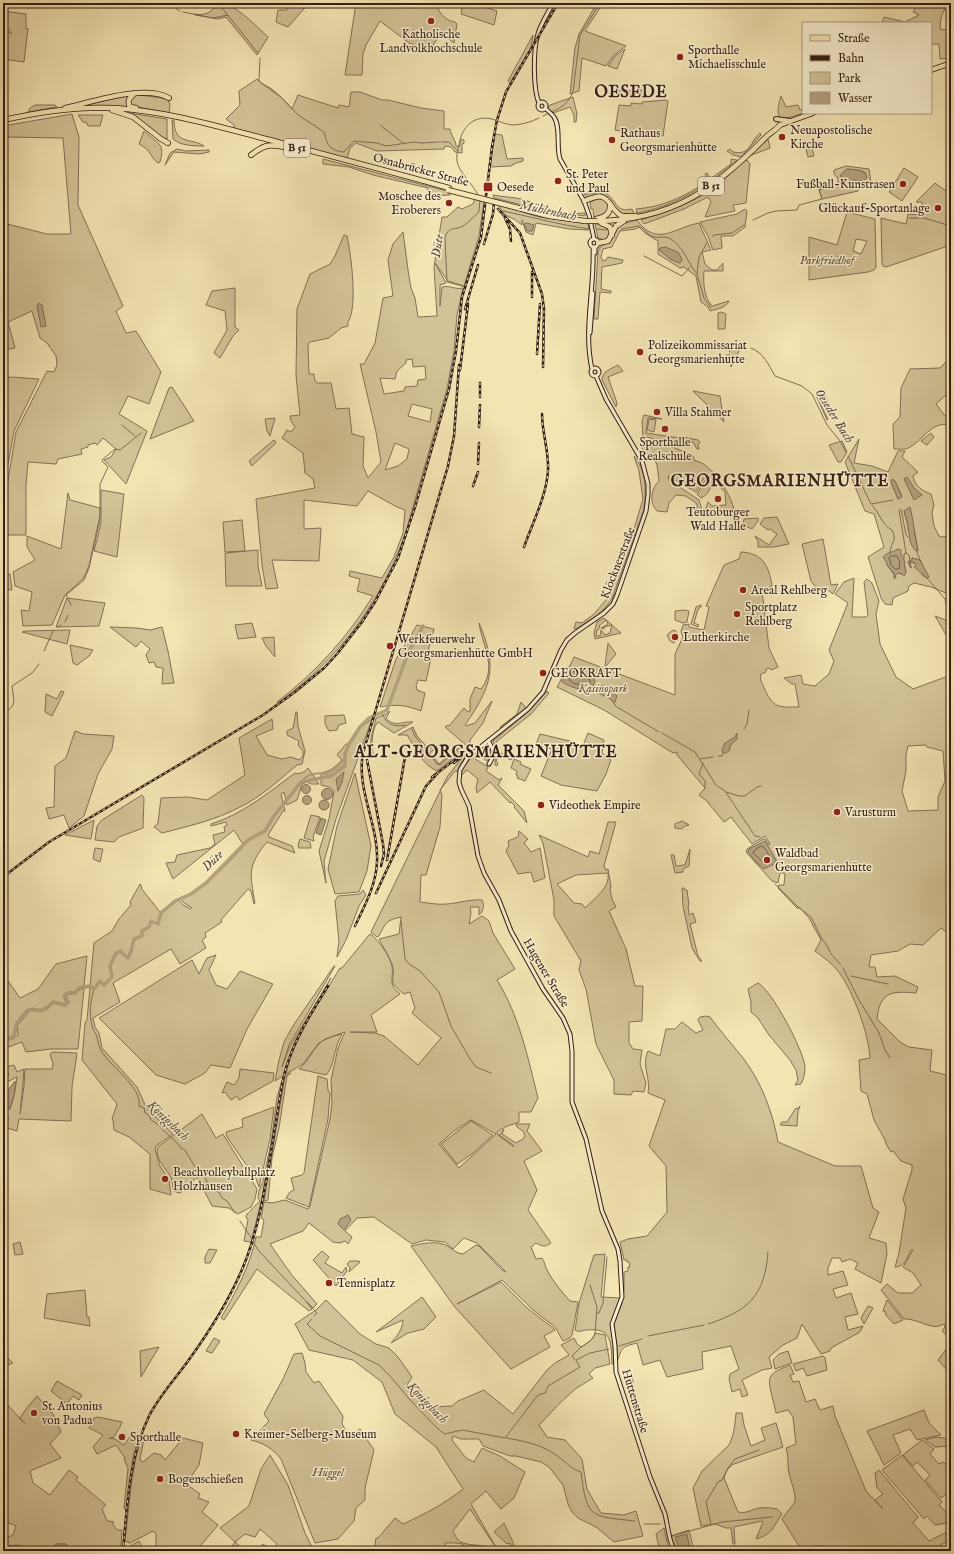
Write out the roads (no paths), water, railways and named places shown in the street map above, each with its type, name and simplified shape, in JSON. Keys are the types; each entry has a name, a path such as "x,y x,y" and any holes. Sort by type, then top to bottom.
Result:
{"highway":[{"path":"33,114 136,93 154,94 169,98"},
{"path":"136,93 130,98 129,105 132,108 143,110"},
{"name":"Osnabrücker Straße","path":"3,122 33,114 84,108 143,110 167,114 233,130 448,189"},
{"path":"112,110 133,117 168,143"},
{"name":"Osnabrücker Straße","path":"3,122 71,112 112,110 130,111 166,117 294,149 549,216 585,220 627,220 638,216"},
{"name":"Osnabrücker Straße","path":"596,220 638,216 658,212 697,195 730,172 768,132 780,125"},
{"path":"251,155 264,146 270,145 294,149"},
{"path":"584,202 600,196 606,198 620,215 638,216"},
{"path":"596,220 608,214 611,208 610,202"},
{"path":"596,220 610,227 612,235"},
{"path":"595,245 608,241 616,226 627,220"}],"main road":[{"path":"553,3 539,29 536,40 535,88 539,109 546,110 552,114 555,119 557,125 558,152 560,161 584,202 589,215 594,239 596,240 591,320 592,375 596,376 599,371 593,369"},
{"path":"932,70 951,63"},
{"name":"B 51","path":"780,125 810,114"},
{"path":"776,119 791,121"},
{"path":"594,239 590,243 595,245"},
{"path":"593,369 588,342 595,245"},
{"path":"590,308 591,320"},
{"name":"Klöcknerstraße","path":"488,741 535,702 546,686 561,650 567,640 613,604 618,595 645,516 648,501 648,489 644,466 633,444 606,399 596,376"},
{"path":"488,741 494,752 489,764"},
{"name":"Hagener Straße","path":"488,741 469,756 461,767 459,782 469,806 480,862 484,873 499,900 511,931 538,980 563,1018 568,1029 572,1043 572,1102 584,1132 600,1205 610,1231"},
{"name":"Hüttenstraße","path":"610,1231 619,1253 621,1268 622,1297 613,1318 612,1326 615,1346 616,1372 650,1477 664,1510 671,1544 674,1551"}],"water":[{"path":"847,169 861,171 866,174 867,177 864,181 854,180 848,182 840,176"},
{"path":"527,223 534,225 532,231 527,231 524,224"},
{"path":"665,247 678,252 682,259 681,262 679,263 670,259 659,250 660,248"},
{"path":"39,303 42,305 46,326 41,327 37,306"},
{"path":"907,477 914,488 922,495 914,500 904,479"},
{"path":"892,479 895,481 902,497 898,499 891,482"},
{"path":"910,507 918,551 915,550 910,541 908,522 904,511"},
{"path":"898,549 901,550 906,572 904,576 898,573 895,576 896,578 894,578 894,573 887,565 883,557 886,554"},
{"path":"912,558 920,560 929,577 927,578 914,567 916,565 915,563 910,562 911,568 908,561 912,561"},
{"path":"575,667 594,678 595,681 592,688 580,689 562,682 567,673"},
{"path":"601,685 608,688 617,696 614,703 609,698 596,692"},
{"path":"737,733 737,739 730,746 730,750 723,753 722,750 725,743 735,737"},
{"path":"344,772 342,782 338,791 336,779"},
{"path":"306,784 311,789 306,794 301,789"},
{"path":"325,789 329,789 331,790 331,798 325,799 322,796 322,792"},
{"path":"307,795 312,800 307,805 302,800"},
{"path":"322,800 326,800 328,801 328,809 322,810 319,807 319,803"},
{"path":"321,818 326,820 321,835 316,833"},
{"path":"765,841 776,860 776,863 764,869 748,852 749,849"},
{"path":"14,1082 16,1082 14,1096 10,1108 6,1108 4,1096"},
{"path":"348,1215 351,1220 344,1230 338,1224 340,1219"},
{"path":"687,1534 690,1549 680,1551 675,1537"},
{"path":"56,1544 66,1544 68,1546 55,1551 54,1546"}],"waterway":[{"path":"167,3 180,11"},
{"name":"Düte","path":"551,112 559,109 565,104 573,92 580,35 600,3"},
{"path":"222,8 258,53"},
{"path":"183,12 213,18 228,15"},
{"path":"260,58 260,82 282,98 298,115 324,132 328,144 334,150 344,152 354,141 377,143 386,146 414,142 439,142"},
{"name":"Düte","path":"543,116 549,113"},
{"name":"Düte","path":"478,195 460,170 457,161 460,140 467,126 471,122 480,118 492,119 512,125 526,123 539,118"},
{"path":"380,125 403,143"},
{"path":"441,142 449,142 458,151"},
{"name":"Mühlenbach","path":"753,220 776,211 797,210 799,205 822,199 819,190 838,184"},
{"name":"Düte","path":"466,287 447,282 445,237 449,231 463,226 478,213 480,200"},
{"name":"Mühlenbach","path":"503,211 589,229"},
{"path":"909,218 924,218 951,226"},
{"path":"712,237 714,235 732,233 744,225"},
{"name":"Mühlenbach","path":"621,229 639,226 652,236 669,238 678,245 697,274 699,257 707,243"},
{"name":"Mühlenbach","path":"597,229 607,230"},
{"path":"644,256 682,276 690,267"},
{"name":"Oeseder Bach","path":"697,274 704,298 711,308"},
{"name":"Oeseder Bach","path":"751,348 762,356 768,363 775,376 802,386 812,394 827,425 840,441 846,452"},
{"path":"122,425 135,436"},
{"path":"71,605 66,595 84,580 89,568 100,520 100,484 108,467 102,461 115,449 120,450 141,433"},
{"name":"Oeseder Bach","path":"848,456 871,504 893,500"},
{"name":"Oeseder Bach","path":"872,505 883,522 892,530 894,534 894,540 890,553"},
{"path":"901,509 906,535 908,537"},
{"path":"899,510 906,553 909,555 910,561"},
{"path":"916,550 921,562"},
{"path":"904,559 904,554 906,553"},
{"name":"Oeseder Bach","path":"927,578 945,599 951,615"},
{"path":"65,622 68,615"},
{"name":"Düte","path":"3,1039 11,1039 14,1037 17,1025 28,1011 45,1009 53,1002 65,1005 68,1002 65,995 75,993 80,988 90,986 94,989 100,981 104,985 112,977 110,966 116,953 120,951 128,958 134,939 142,936 142,931 149,927 151,921 158,924 161,913 175,901 191,894 206,883 248,840 265,831 274,816 301,782 331,776 345,766 345,754 349,744 360,727 369,718 387,710 408,653 423,626"},
{"path":"44,651 53,631"},
{"path":"3,717 13,705 14,701 12,686 32,673 39,664"},
{"path":"617,707 659,732"},
{"path":"744,729 747,724 749,710"},
{"path":"382,713 388,723 398,726 406,725"},
{"path":"412,729 415,736 437,764 440,765 456,750 459,752"},
{"path":"662,733 695,752 716,785 725,791 755,836 760,837"},
{"path":"718,756 722,756 723,753"},
{"path":"700,759 713,757"},
{"name":"Düte","path":"301,782 313,774 327,774 338,767 345,758"},
{"path":"703,763 699,774 705,781 705,788"},
{"path":"726,792 739,796 745,796 757,787 761,786"},
{"path":"775,884 798,907 811,917 831,954 841,965"},
{"path":"401,921 405,959 409,964 420,971 439,992 451,1026 476,1067 491,1073"},
{"path":"843,968 859,1000 879,1033 885,1050 890,1058"},
{"path":"851,976 888,984"},
{"name":"Königsbach","path":"94,989 90,1017 99,1045 106,1058 136,1092 139,1099 139,1106 144,1108 145,1113 149,1115 151,1120 185,1150 195,1167 202,1170 210,1189 219,1192 222,1198 227,1201 235,1213"},
{"name":"Königsbach","path":"240,1221 252,1239"},
{"name":"Königsbach","path":"253,1242 259,1251 317,1313 314,1316"},
{"path":"708,1324 734,1313 752,1300 763,1280 768,1252"},
{"path":"597,1313 599,1313 603,1303 607,1257"},
{"path":"575,1360 572,1356 591,1340 595,1334 597,1307 590,1285"},
{"name":"Königsbach","path":"312,1319 307,1324 320,1336 379,1365 411,1401 438,1429 445,1434 462,1430 505,1438 538,1395 545,1393 548,1386 580,1367 576,1360 590,1353 609,1349"},
{"name":"Königsbach","path":"648,1336 704,1325"},
{"name":"Königsbach","path":"619,1346 642,1339"},
{"path":"506,1438 527,1442 541,1447 581,1472 586,1499 593,1512 608,1518 635,1521"},
{"path":"711,1524 706,1502 718,1482 722,1480 728,1468 735,1459 759,1450"},
{"path":"672,1536 722,1522 772,1517"},
{"path":"644,1524 660,1524"}],"railway":[{"path":"3,877 49,842 263,715 295,692 324,668 337,654 362,622 375,602 398,558 415,507 449,389 456,351 462,297 481,237 492,147 497,120 506,92 558,3"},
{"path":"484,244 493,214 494,203"},
{"path":"498,209 520,233 542,294 544,309 543,367"},
{"path":"505,218 510,229 511,241"},
{"path":"465,309 478,265"},
{"path":"532,272 532,297"},
{"path":"460,370 468,304"},
{"path":"537,354 540,304"},
{"path":"355,926 375,879 377,862 375,835 363,780 363,753 448,466 454,436 459,365"},
{"path":"480,383 480,397"},
{"path":"479,427 480,405"},
{"path":"524,547 539,509 547,480 547,449 542,414"},
{"path":"478,464 479,443"},
{"path":"473,486 478,472"},
{"path":"454,763 466,753"},
{"path":"387,860 405,757"},
{"path":"432,777 457,758"},
{"path":"367,760 383,844 384,854 381,866"},
{"path":"376,893 426,786 437,774"},
{"path":"123,1551 130,1482 142,1432 157,1402 214,1324 229,1298 247,1257 253,1241 261,1207 268,1173 281,1088 286,1068 299,1036 328,986"}],"place":[{"name":"Katholische Landvolkhochschule","path":"431,21"},
{"name":"Sporthalle Michaelisschule","path":"680,57"},
{"name":"Neuapostolische Kirche","path":"782,137"},
{"name":"Rathaus Georgsmarienhütte","path":"612,140"},
{"name":"St. Peter und Paul","path":"558,181"},
{"name":"Fußball-Kunstrasen","path":"903,184"},
{"name":"Oesede","path":"488,187"},
{"name":"Moschee des Eroberers","path":"449,203"},
{"name":"Glückauf-Sportanlage","path":"938,208"},
{"name":"Polizeikommissariat Georgsmarienhütte","path":"640,352"},
{"name":"Villa Stahmer","path":"657,412"},
{"name":"Sporthalle Realschule","path":"665,429"},
{"name":"Teutoburger Wald Halle","path":"718,499"},
{"name":"Areal Rehlberg","path":"743,590"},
{"name":"Sportplatz Rehlberg","path":"737,614"},
{"name":"Lutherkirche","path":"675,637"},
{"name":"Werkfeuerwehr Georgsmarienhütte GmbH","path":"390,646"},
{"name":"GEOKRAFT","path":"543,673"},
{"name":"Videothek Empire","path":"541,805"},
{"name":"Varusturm","path":"837,812"},
{"name":"Waldbad Georgsmarienhütte","path":"767,860"},
{"name":"Beachvolleyballplatz Holzhausen","path":"165,1179"},
{"name":"Tennisplatz","path":"329,1283"},
{"name":"St. Antonius von Padua","path":"34,1413"},
{"name":"Kreimer-Selberg-Museum","path":"236,1434"},
{"name":"Sporthalle","path":"122,1437"},
{"name":"Bogenschießen","path":"160,1479"}],"district":[{"name":"OESEDE","path":"631,93"},
{"name":"GEORGSMARIENHÜTTE","path":"780,482"},
{"name":"ALT-GEORGSMARIENHÜTTE","path":"486,753"}],"park label":[{"name":"Parkfriedhof","path":"827,260"},
{"name":"Kasinopark","path":"603,688"},
{"name":"Hüggel","path":"328,1472"}]}
